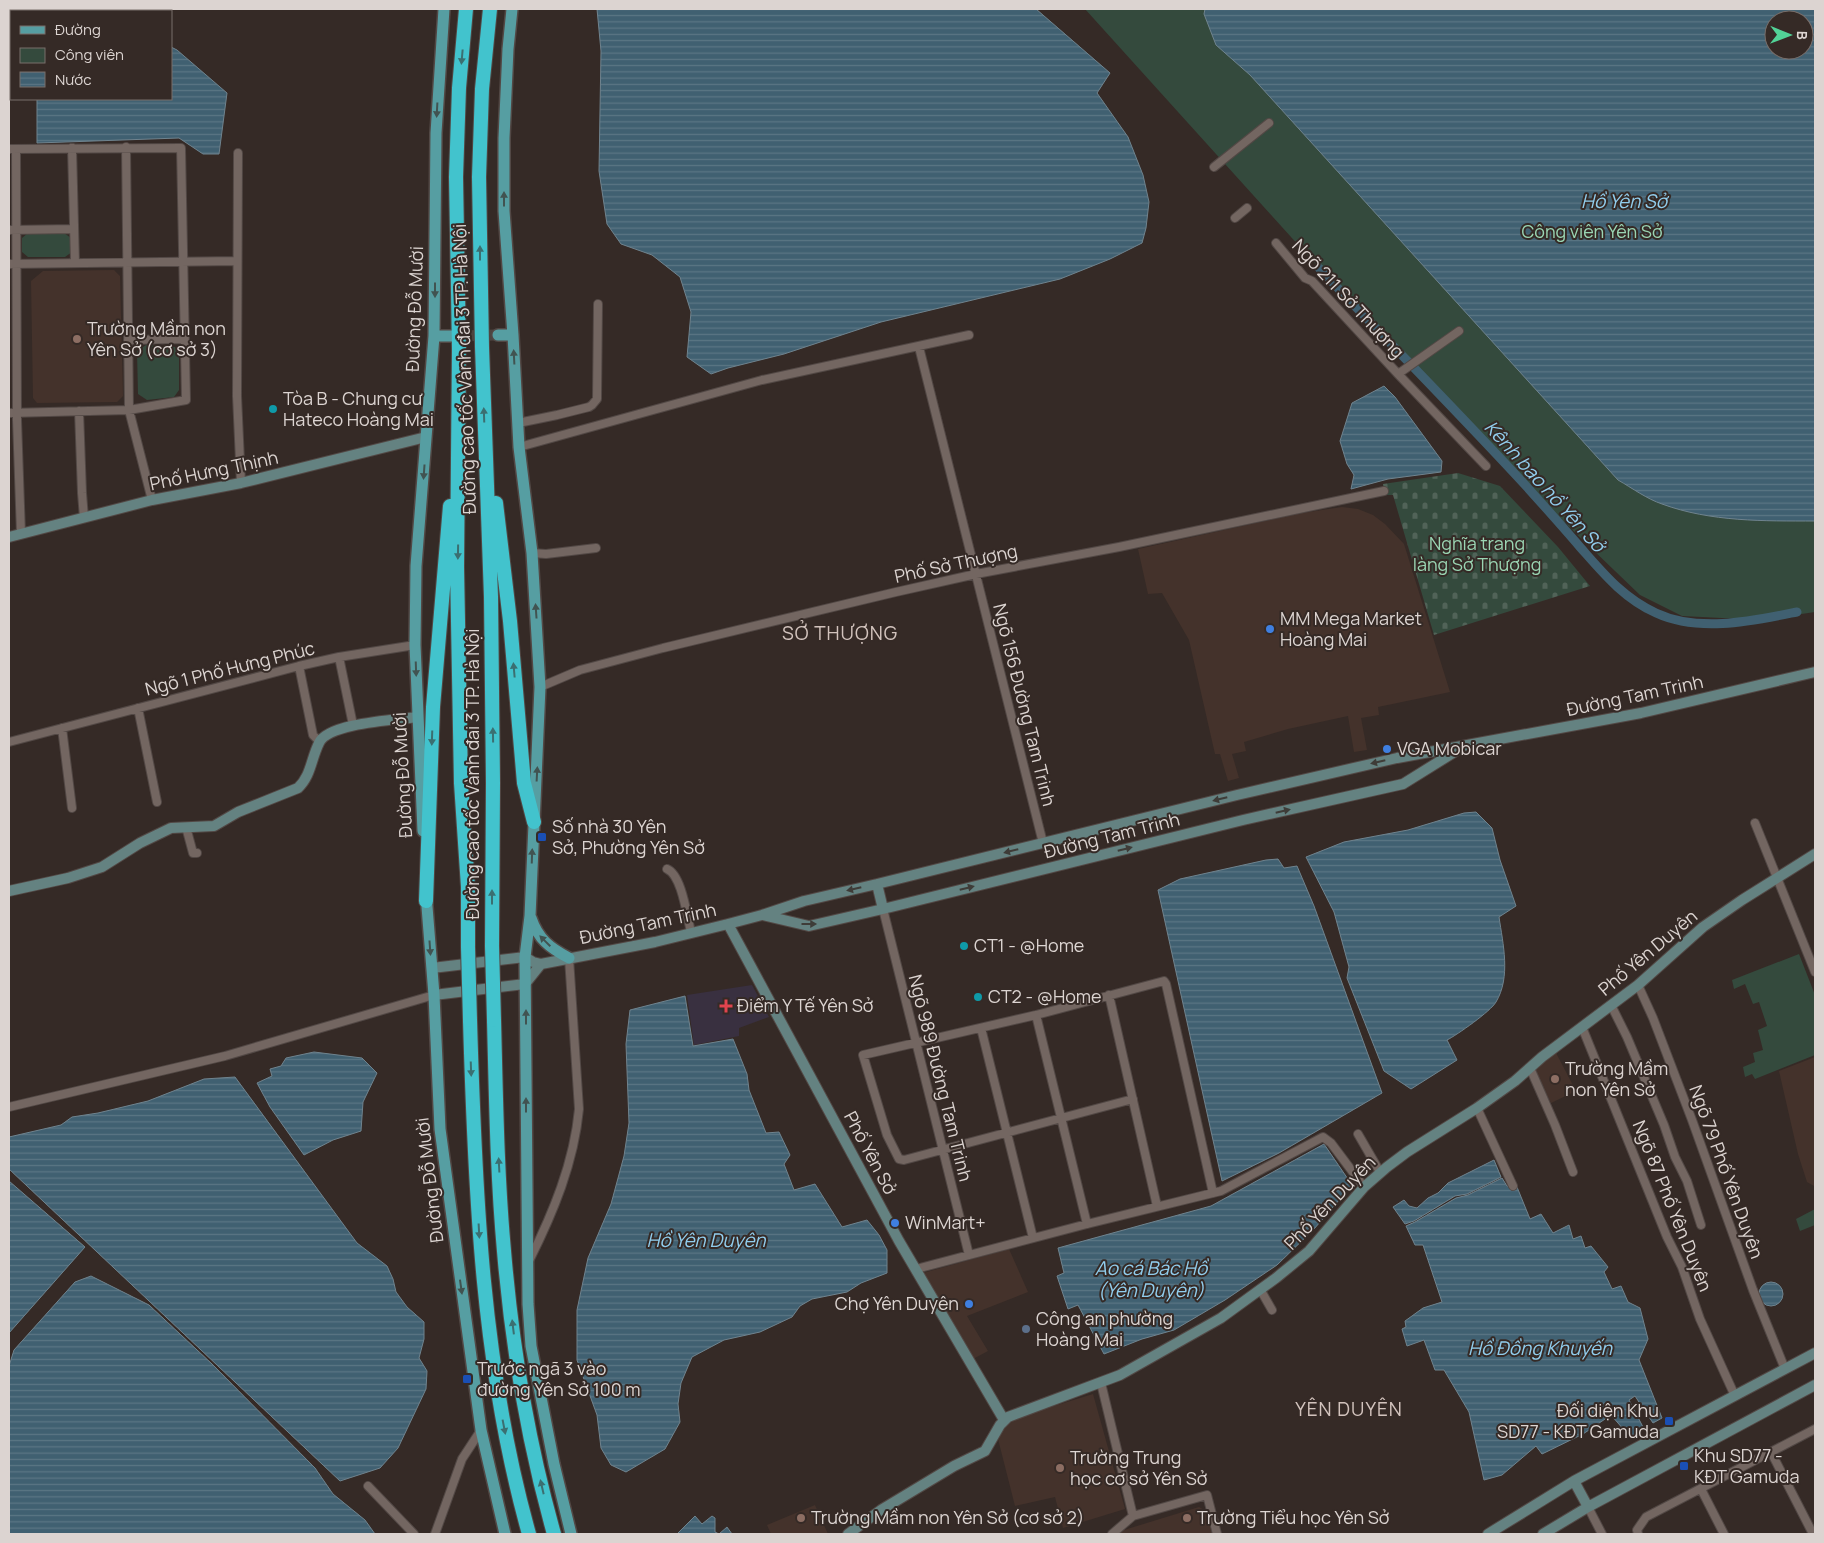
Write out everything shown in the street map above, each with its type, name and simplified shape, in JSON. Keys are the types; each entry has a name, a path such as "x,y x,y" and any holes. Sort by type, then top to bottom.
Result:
{"highway":[{"name":"Đường cao tốc Vành đai 3 TP. Hà Nội","path":"466,9 459,88 456,177 459,416 458,577 461,783 468,887 473,1135 480,1253 500,1402 511,1460 529,1534"},
{"name":"Đường cao tốc Vành đai 3 TP. Hà Nội","path":"490,9 482,89 479,177 482,348 491,597 492,946 497,1134 504,1251 524,1400 534,1453 554,1534"},
{"path":"426,901 433,707 459,416"},
{"path":"485,436 494,491 510,621 524,783 534,822"}],"main road":[{"name":"Đường Đỗ Mười","path":"444,9 436,133 434,336 416,566 415,646 417,718 440,1129 481,1430 505,1534"},
{"path":"512,9 504,128 504,211 519,447 532,553 540,687 538,774 530,916 525,957 527,1266 531,1346 554,1464 571,1534"},
{"path":"498,335 513,335"},
{"path":"434,336 452,336"},
{"path":"530,916 536,932 554,950 570,958"}],"street":[{"path":"1214,167 1269,123"},
{"path":"126,147 129,410 152,500"},
{"path":"72,148 75,263"},
{"path":"13,413 129,410 186,400 181,148 13,149 13,413 21,534"},
{"path":"238,153 237,396 241,483"},
{"path":"1235,218 1247,208"},
{"path":"13,230 74,229"},
{"name":"Ngõ 211 Sở Thượng","path":"1276,243 1305,278 1312,281 1486,466"},
{"path":"13,264 238,260"},
{"path":"518,423 588,407 595,402 597,399 598,304"},
{"path":"1398,374 1459,331"},
{"path":"519,447 762,380 969,335"},
{"path":"128,340 184,339"},
{"name":"Ngõ 156 Đường Tam Trinh","path":"919,347 1043,843"},
{"path":"79,411 84,518"},
{"name":"Phố Hưng Thịnh","path":"9,537 152,500 241,483 426,437"},
{"name":"Phố Sở Thượng","path":"540,687 580,670 663,648 976,574 1119,547 1177,533 1384,491"},
{"path":"532,553 546,554 596,548"},
{"path":"339,657 415,646"},
{"name":"Ngõ 1 Phố Hưng Phúc","path":"9,742 339,657 353,725"},
{"path":"299,666 313,735 320,741"},
{"name":"Đường Tam Trinh","path":"541,964 654,942 762,915 804,900 877,884 1274,786 1397,758 1461,748 1641,712 1815,672"},
{"path":"138,708 156,802"},
{"path":"9,890 68,878 102,867 140,843 171,828 214,826 247,808 298,788 309,774 320,741 333,732 353,725 417,718"},
{"path":"62,728 72,808"},
{"name":"Đường Tam Trinh","path":"762,915 809,926 883,909 1234,822 1403,784 1461,748"},
{"path":"1755,823 1815,972"},
{"path":"186,827 193,853 197,853"},
{"name":"Phố Yên Duyên","path":"1004,1420 1012,1414 1120,1375 1221,1318 1316,1244 1364,1187 1380,1172 1515,1081 1542,1057 1638,985 1703,927 1815,854"},
{"path":"666,869 672,871 675,875 685,904 690,932"},
{"path":"877,884 883,909"},
{"name":"Ngõ 989 Đường Tam Trinh","path":"883,909 968,1255"},
{"name":"Phố Yên Sở","path":"728,924 916,1269 1004,1420"},
{"path":"9,1107 226,1056 434,995 526,984 541,964 525,957 498,962 432,968"},
{"path":"527,1266 542,1235 567,1172 577,1133 579,1109 570,958"},
{"path":"1133,1100 904,1160 899,1158 887,1135 863,1055 1036,1015 1161,980 1166,984 1213,1192"},
{"name":"Ngõ 79 Phố Yên Duyên","path":"1638,985 1692,1120 1753,1290 1785,1369"},
{"path":"1109,995 1157,1206"},
{"path":"1611,1005 1627,1037 1664,1125 1701,1225"},
{"path":"1036,1015 1087,1224"},
{"name":"Ngõ 87 Phố Yên Duyên","path":"1582,1027 1667,1237 1682,1267 1700,1319 1735,1396"},
{"path":"981,1028 1034,1238"},
{"path":"1530,1068 1574,1172"},
{"path":"1477,1108 1513,1186"},
{"path":"1358,1134 1380,1172"},
{"path":"916,1269 1221,1191 1323,1137 1331,1143 1364,1187"},
{"path":"1260,1289 1272,1310"},
{"path":"1488,1534 1574,1481 1815,1354"},
{"path":"1101,1382 1133,1516"},
{"path":"1543,1534 1588,1506 1815,1385"},
{"path":"848,1534 881,1510 954,1466 985,1451 1004,1420"},
{"path":"1638,1532 1646,1517 1815,1429"},
{"path":"435,1534 462,1459 481,1430"},
{"path":"1771,1452 1814,1534"},
{"path":"1574,1481 1602,1534"},
{"path":"368,1486 414,1534"},
{"path":"1701,1489 1724,1534"},
{"path":"1112,1534 1133,1516 1207,1495 1217,1534"}],"shaded area":[{"name":"Trường Mầm non Yên Sở (cơ sở 3)","path":"114,270 120,276 123,396 117,402 37,403 33,398 31,281 43,271"},
{"path":"1342,507 1358,509 1373,515 1385,524 1404,544 1450,692 1378,707 1379,715 1361,718 1367,750 1354,752 1348,716 1288,729 1244,742 1246,751 1232,754 1239,778 1228,781 1220,754 1215,754 1189,640 1162,593 1148,594 1138,549 1302,513"},
{"name":"Điểm Y Tế Yên Sở","path":"752,985 769,1017 739,1028 739,1036 694,1045 687,995"},
{"name":"Trường Mầm non Yên Sở","path":"1555,1051 1576,1091 1551,1103 1534,1069"},
{"path":"1815,1057 1814,1186 1807,1182 1798,1154 1779,1071"},
{"name":"Chợ Yên Duyên","path":"1009,1249 1028,1292 967,1316 988,1351 971,1360 923,1273"},
{"name":"Trường Trung học cơ sở Yên Sở","path":"1093,1394 1125,1509 1063,1528 1055,1497 1015,1506 998,1439 1002,1431 1015,1418"},
{"name":"Trường Mầm non Yên Sở (cơ sở 2)","path":"815,1505 828,1534 771,1534 767,1525"},
{"name":"Trường Tiểu học Yên Sở","path":"1199,1507 1208,1512 1213,1534 1119,1534 1124,1530"}],"green space":[{"name":"Hồ Yên Sở","path":"1085,9 1815,9 1815,612 1761,620 1682,616 1640,595 1515,475 1319,268"},
{"path":"28,233 64,233 71,238 72,252 65,257 28,257 22,252 22,238"},
{"path":"146,345 175,347 179,353 179,390 174,397 147,400 138,394 137,351"},
{"name":"Nghĩa trang làng Sở Thượng","path":"1458,473 1500,486 1558,547 1590,586 1434,635 1393,495 1385,495 1383,484"},
{"path":"1799,954 1815,995 1815,1055 1755,1079 1752,1074 1745,1077 1743,1067 1755,1062 1753,1053 1763,1050 1758,1030 1767,1026 1759,1002 1753,1004 1745,984 1734,989 1732,980"},
{"path":"1815,1209 1815,1225 1800,1231 1796,1219"}],"water":[{"path":"597,9 1036,9 1110,73 1097,93 1128,137 1143,175 1149,202 1142,243 1110,259 1060,279 881,322 784,354 711,374 687,357 691,312 680,277 652,255 621,244 607,224 599,171 601,51"},
{"name":"Hồ Yên Sở","path":"1205,9 1815,9 1815,521 1738,519 1699,514 1656,502 1618,480 1250,75 1216,45 1204,14"},
{"path":"172,48 227,93 219,154 203,154 179,138 37,143 37,100 172,100"},
{"path":"1384,386 1395,397 1442,461 1441,472 1388,479 1351,489 1354,475 1347,464 1340,441 1352,403"},
{"path":"1476,812 1492,828 1500,860 1516,906 1499,917 1505,960 1501,992 1496,1002 1488,1011 1447,1040 1457,1060 1411,1089 1384,1071 1347,978 1349,967 1334,912 1306,857 1344,842 1408,830 1464,813"},
{"path":"1278,859 1284,868 1297,866 1314,906 1382,1093 1279,1153 1222,1181 1158,890 1180,879"},
{"name":"Hồ Yên Duyên","path":"685,996 693,1046 733,1039 747,1074 749,1090 766,1133 779,1132 790,1155 784,1164 794,1190 815,1184 842,1227 867,1220 879,1235 887,1250 887,1273 861,1283 847,1292 812,1299 800,1306 792,1317 760,1332 724,1340 692,1357 681,1383 678,1404 680,1422 665,1449 626,1472 611,1465 601,1448 597,1415 577,1360 577,1310 588,1258 611,1204 624,1156 629,1123 626,1044 630,1010"},
{"path":"314,1052 362,1058 377,1073 363,1102 361,1131 333,1140 304,1155 270,1107 257,1083 272,1076 270,1069 281,1066 286,1058"},
{"path":"235,1077 357,1243 387,1266 396,1292 407,1307 424,1322 424,1339 419,1358 427,1371 426,1389 398,1448 380,1468 340,1481 9,1169 9,1137 61,1125 72,1117 148,1101 204,1079"},
{"name":"Ao cá Bác Hồ (Yên Duyên)","path":"1324,1144 1352,1185 1314,1229 1277,1265 1225,1300 1174,1330 1142,1339 1104,1354 1078,1305 1068,1309 1057,1276 1064,1273 1058,1248 1211,1206"},
{"path":"1494,1160 1501,1177 1467,1194 1455,1196 1414,1221 1405,1224 1393,1207 1404,1200 1409,1206 1417,1208 1428,1198 1438,1193 1448,1183"},
{"name":"Hồ Đồng Khuyến","path":"1502,1178 1507,1186 1517,1187 1530,1219 1541,1214 1553,1233 1569,1225 1573,1239 1581,1236 1585,1248 1591,1246 1608,1267 1604,1272 1612,1289 1621,1286 1628,1302 1640,1308 1648,1339 1639,1360 1662,1418 1653,1423 1635,1396 1629,1400 1644,1429 1631,1438 1611,1415 1583,1434 1542,1454 1536,1446 1502,1475 1484,1480 1469,1412 1444,1370 1435,1370 1424,1340 1407,1346 1402,1329 1406,1327 1405,1321 1423,1308 1442,1302 1423,1245 1415,1245 1406,1226 1456,1198 1468,1195"},
{"path":"9,1181 85,1247 9,1333"},
{"path":"91,1276 149,1305 212,1364 315,1468 333,1494 365,1520 375,1534 9,1534 9,1366 14,1350 75,1282"},
{"path":"1771,1282 1776,1283 1782,1289 1782,1299 1776,1305 1771,1306 1766,1305 1760,1299 1759,1294 1760,1289 1766,1283"},
{"path":"695,1516 702,1524 712,1516 715,1518 715,1532 719,1534 677,1534"},
{"path":"727,1527 732,1534 719,1534"}],"waterway":[{"name":"Kênh bao hồ Yên Sở","path":"1319,268 1501,459 1605,575 1633,600 1656,613 1690,623 1744,622 1797,612"}],"tunnel":[{"path":"452,336 498,335"}],"place":[{"name":"Trường Mầm non Yên Sở (cơ sở 3)","path":"77,339"},
{"name":"Tòa B - Chung cư Hateco Hoàng Mai","path":"273,409"},
{"name":"MM Mega Market Hoàng Mai","path":"1270,629"},
{"name":"VGA Mobicar","path":"1387,749"},
{"name":"Số nhà 30 Yên Sở, Phường Yên Sở","path":"542,837"},
{"name":"CT1 - @Home","path":"964,946"},
{"name":"CT2 - @Home","path":"978,997"},
{"name":"Điểm Y Tế Yên Sở","path":"726,1006"},
{"name":"Trường Mầm non Yên Sở","path":"1555,1079"},
{"name":"WinMart+","path":"895,1223"},
{"name":"Chợ Yên Duyên","path":"969,1304"},
{"name":"Công an phường Hoàng Mai","path":"1026,1329"},
{"name":"Trước ngã 3 vào đường Yên Sở 100 m","path":"467,1379"},
{"name":"Đối diện Khu SD77 - KĐT Gamuda","path":"1669,1421"},
{"name":"Khu SD77 - KĐT Gamuda","path":"1684,1466"},
{"name":"Trường Trung học cơ sở Yên Sở","path":"1060,1468"},
{"name":"Trường Mầm non Yên Sở (cơ sở 2)","path":"801,1518"},
{"name":"Trường Tiểu học Yên Sở","path":"1187,1518"}],"district":[{"name":"SỞ THƯỢNG","path":"840,633"},
{"name":"YÊN DUYÊN","path":"1349,1409"}],"park label":[{"name":"Công viên Yên Sở","path":"1592,232"}]}
